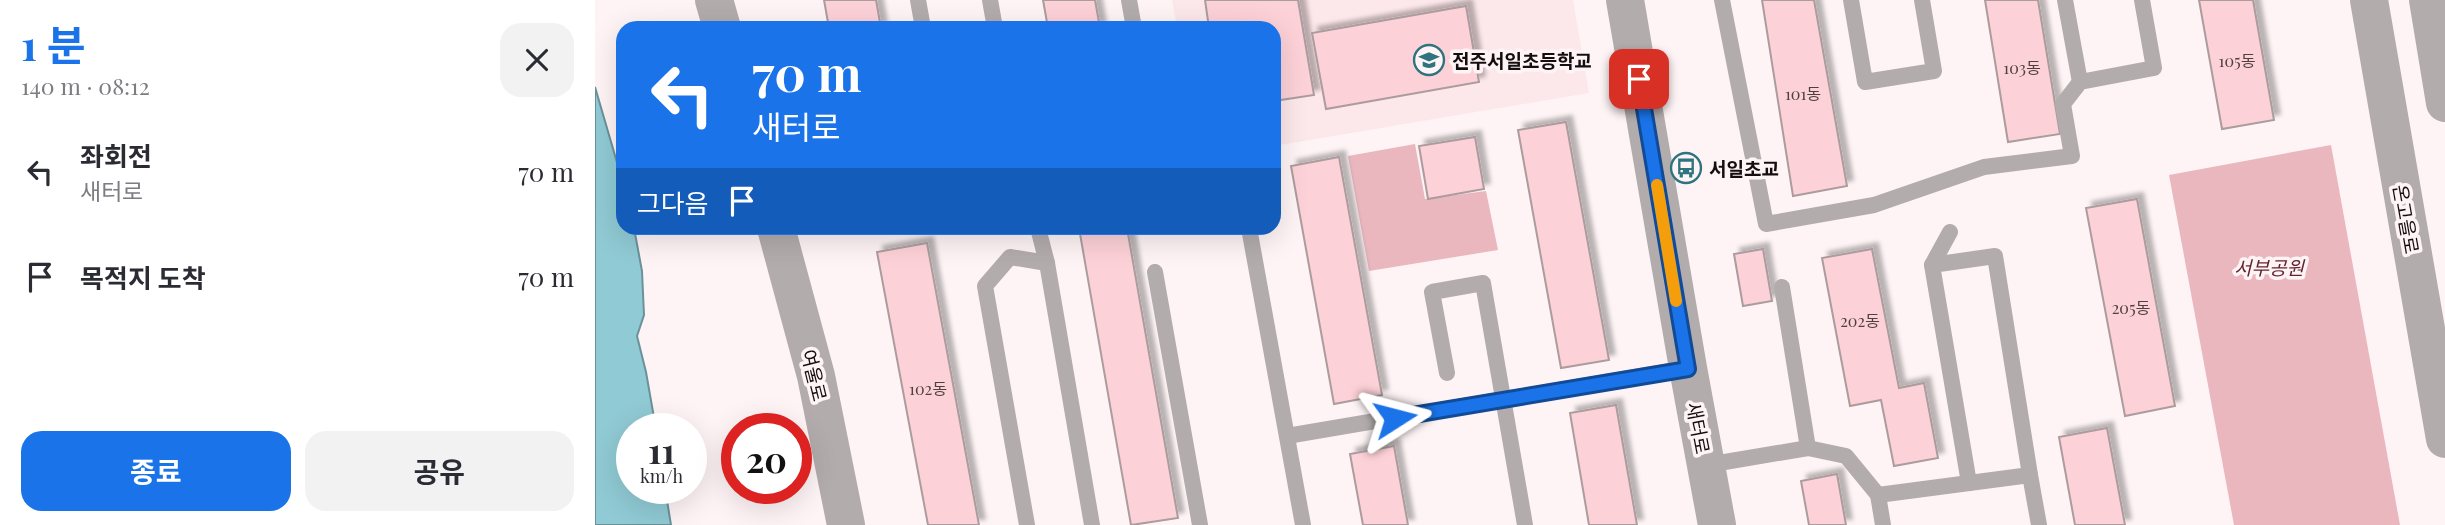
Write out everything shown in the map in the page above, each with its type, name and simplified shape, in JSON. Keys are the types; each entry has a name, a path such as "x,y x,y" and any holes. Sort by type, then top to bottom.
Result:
{"street":[{"path":"714,0 720,21"},
{"name":"새터로","path":"1625,0 1717,525"},
{"name":"온고을로","path":"2369,0 2445,439"},
{"path":"2428,0 2445,103"},
{"name":"여울로","path":"778,235 816,376 846,525"}],"lane":[{"path":"918,0 922,21"},
{"path":"990,0 994,21"},
{"path":"1129,0 1133,21"},
{"path":"1722,0 1766,224 1874,205 1984,167 2072,156 2063,104 2080,82 2154,68 2142,0"},
{"path":"1851,0 1865,82 1934,71 1922,0"},
{"path":"2065,0 2080,82"},
{"path":"1950,232 1933,265 1969,483"},
{"path":"1040,235 1048,263 1092,525"},
{"path":"1250,235 1303,525"},
{"path":"1933,265 1995,256 2039,525"},
{"path":"1027,525 985,286 1010,257 1048,263"},
{"path":"1155,272 1200,525"},
{"path":"1447,373 1432,292 1483,284 1525,525"},
{"path":"1782,288 1808,448"},
{"path":"1287,436 1688,369"},
{"path":"1707,465 1808,448 1846,456 1878,495 1883,525"},
{"path":"1878,495 2030,475"}],"shaded area":[{"name":"전주서일초등학교","path":"1172,0 1573,0 1589,93 1281,145 1281,21 1176,21"}],"green space":[{"path":"1415,144 1425,199 1486,191 1498,250 1369,271 1348,156"},
{"name":"서부공원","path":"2331,145 2400,525 2234,525 2169,175"}],"water":[{"path":"595,87 616,159 616,235 635,235 642,271 644,315 637,336 653,413 616,413 616,504 668,504 671,525 595,525"}],"building":[{"path":"824,0 876,0 880,21 828,21"},
{"path":"1043,0 1095,0 1099,21 1047,21"},
{"path":"1205,0 1298,0 1314,95 1281,100 1281,21 1208,21"},
{"path":"1762,0 1814,0 1847,186 1793,196"},
{"path":"1985,0 2038,0 2060,134 2008,142"},
{"path":"2199,0 2253,0 2274,120 2222,129"},
{"path":"1466,6 1479,82 1326,109 1312,33"},
{"path":"1566,122 1609,360 1561,368 1518,130"},
{"path":"1475,137 1484,189 1428,199 1419,146"},
{"path":"1339,157 1382,395 1334,404 1291,166"},
{"path":"2137,199 2175,406 2125,416 2086,208"},
{"path":"1080,235 1128,235 1178,518 1131,525"},
{"path":"927,243 979,525 928,525 877,252"},
{"path":"1763,249 1772,301 1743,306 1734,254"},
{"path":"1872,249 1899,388 1924,383 1938,458 1894,466 1881,400 1850,406 1822,258"},
{"path":"1616,405 1637,525 1589,525 1570,413"},
{"path":"2107,428 2125,525 2075,525 2059,437"},
{"path":"1394,446 1408,525 1363,525 1350,454"},
{"path":"1837,474 1846,525 1809,525 1801,481"}],"slow traffic":[{"path":"1657,185 1676,301"}],"place":[{"name":"전주서일초등학교","path":"1429,60"},
{"name":"서일초교","path":"1686,168"}],"route":[{"path":"1395,418 1688,369 1639,79"}]}
